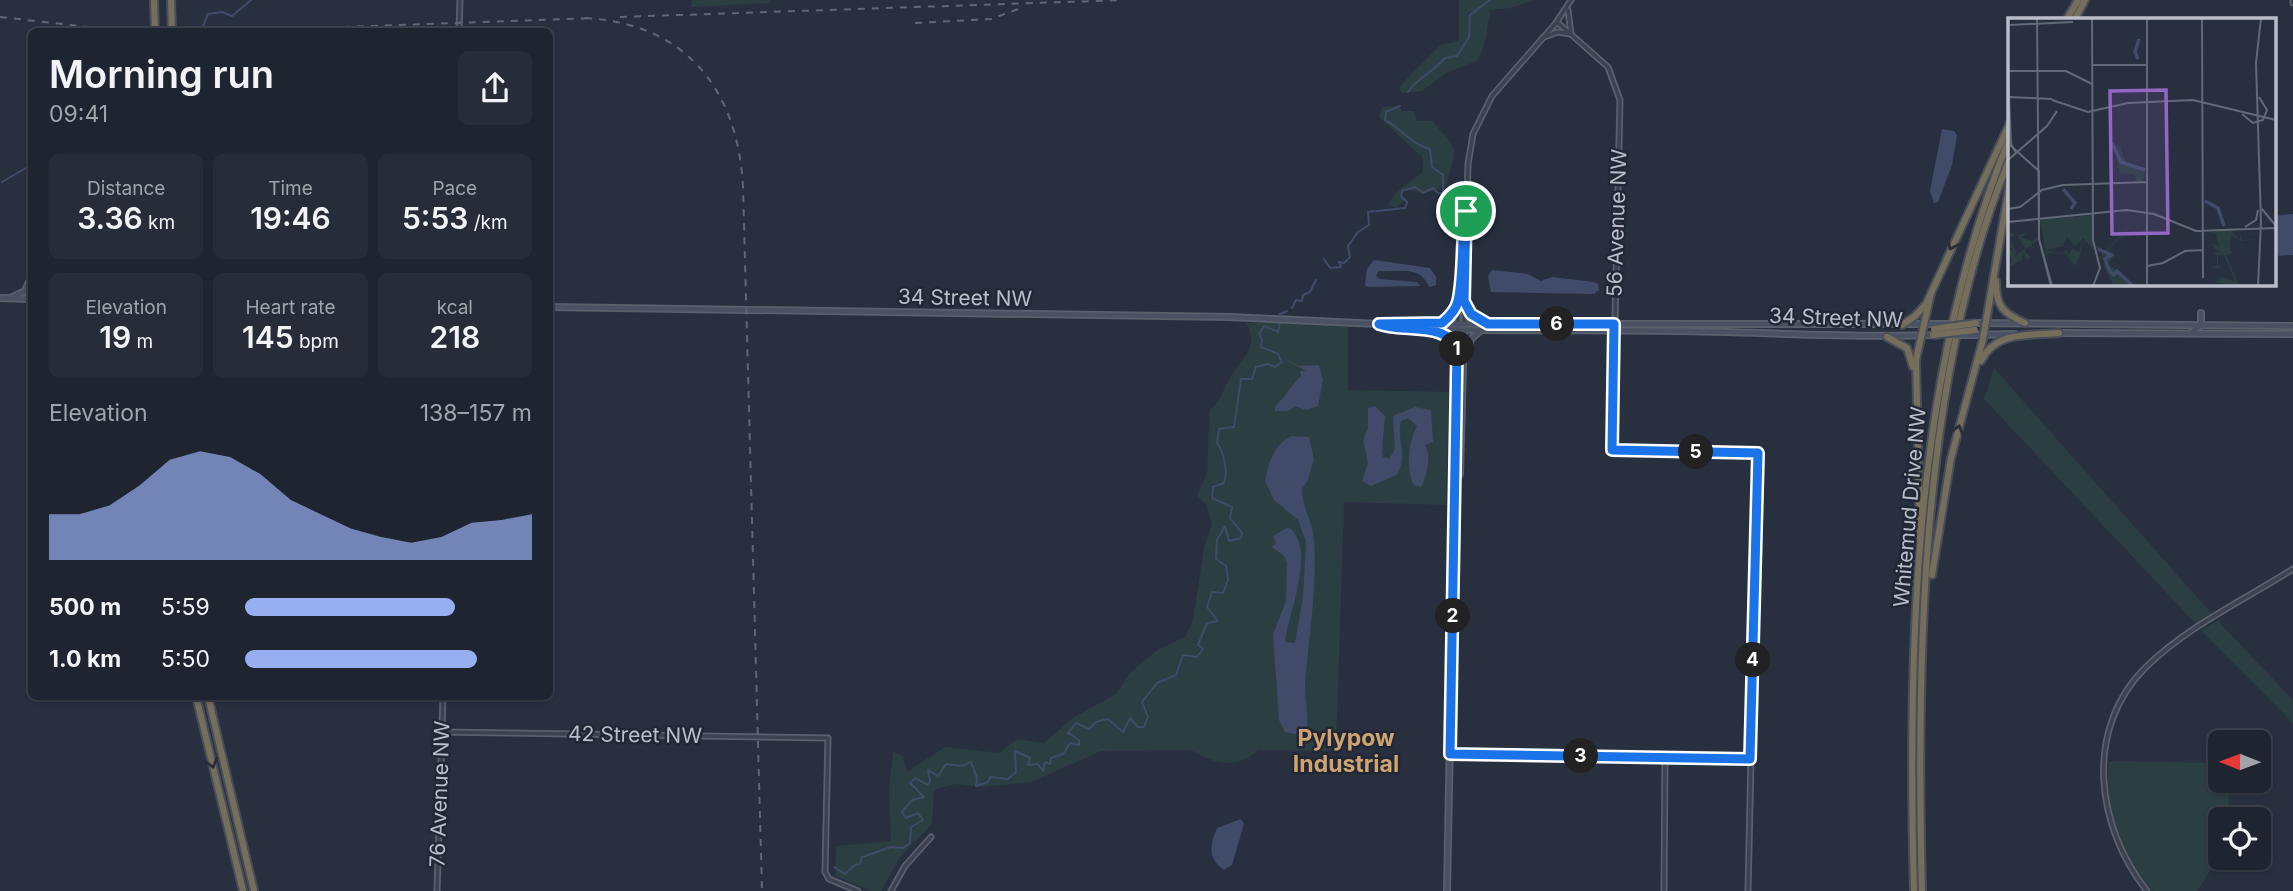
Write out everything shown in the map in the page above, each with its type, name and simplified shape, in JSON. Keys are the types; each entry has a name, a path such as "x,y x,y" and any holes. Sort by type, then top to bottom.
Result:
{"highway":[{"path":"154,0 155,28"},
{"path":"171,0 172,28"},
{"path":"2068,18 2078,0"},
{"path":"2076,18 2085,0"},
{"path":"1902,324 1920,311 1931,293 2008,127"},
{"name":"Whitemud Drive NW","path":"1914,891 1915,684 1922,550 1937,403 1952,320 1980,215 2008,142"},
{"name":"Whitemud Drive NW","path":"1922,891 1925,613 1935,487 1955,341 1973,266 2008,164"},
{"path":"1925,613 1943,498 1984,335 2008,194"},
{"path":"1997,256 1999,305 2004,313 2025,323"},
{"path":"1915,389 1922,324 1931,293"},
{"path":"1920,336 1934,329 1975,329 1986,323"},
{"path":"1966,402 1981,361 1991,345 2010,337 2059,333"},
{"path":"1886,337 1907,348 1911,357 1915,389 1918,525 1922,550"},
{"path":"197,700 243,891"},
{"path":"209,700 254,891"}],"main road":[{"path":"10,299 25,291 28,284"},
{"path":"0,298 28,299"},
{"path":"1442,323 1461,302 1471,314 1488,324"},
{"name":"34 Street NW","path":"553,306 1274,318 1461,331 1922,324 1934,329 1975,329 1984,335 2192,332 2293,334"},
{"path":"2188,325 2201,313 2201,325"},
{"path":"1986,323 2293,326"},
{"name":"34 Street NW","path":"1379,324 1488,324 1920,336"},
{"path":"1457,479 1460,474 1463,370 1461,324"},
{"path":"2192,332 2201,325"},
{"path":"1418,329 1446,335 1455,342 1457,350"},
{"path":"1447,891 1457,479 1454,473 1457,350 1461,331"},
{"path":"1463,370 1469,343 1480,331"}],"street":[{"path":"459,28 460,0"},
{"path":"1461,324 1460,244 1466,211 1469,155 1478,121 1498,88 1557,22 1570,2"},
{"path":"1542,38 1558,32 1571,34 1566,18 1570,2"},
{"name":"56 Avenue NW","path":"1557,22 1608,67 1620,100 1612,450 1758,453 1750,759"},
{"path":"2147,891 2132,872 2112,833 2104,803 2106,751 2112,723 2126,694 2145,668 2178,639 2293,569"},
{"name":"76 Avenue NW","path":"437,891 443,700"},
{"name":"42 Street NW","path":"442,733 828,738 826,876 858,891"},
{"path":"1450,754 1750,759 1748,891"},
{"path":"1664,891 1665,757"},
{"path":"891,891 905,866 931,837"}],"green space":[{"path":"692,0 770,0 771,3 691,7"},
{"path":"1459,0 1534,0 1511,8 1488,10 1491,14 1485,43 1476,61 1446,73 1422,91 1402,93 1399,87 1440,45 1459,41"},
{"path":"1399,106 1402,111 1414,111 1417,121 1433,121 1451,143 1454,153 1447,186 1426,192 1405,189 1402,193 1404,200 1396,208 1389,204 1395,193 1423,172 1423,158 1379,117 1382,107"},
{"path":"1246,323 1348,323 1348,390 1449,392 1446,505 1344,502 1336,751 1258,750 1242,760 1225,763 1208,759 1191,750 1101,751 1031,782 983,787 954,784 934,790 932,824 900,857 881,891 871,891 835,876 836,846 891,841 889,790 893,752 903,756 907,772 945,747 999,753 1017,739 1044,743 1073,718 1116,694 1130,673 1156,651 1186,636 1193,620 1204,548 1212,524 1206,505 1197,496 1207,473 1210,410 1219,400 1250,347 1250,332"},
{"path":"1994,368 2212,614 2196,624 1984,399"},
{"path":"2218,621 2293,700 2293,723 2201,630"},
{"path":"2109,761 2208,763 2208,793 2229,793 2228,807 2208,807 2208,870 2211,870 2197,891 2153,891 2141,877 2117,831 2108,779"}],"water":[{"path":"1942,129 1954,131 1957,135 1952,165 1938,202 1934,203 1930,191"},
{"path":"2293,214 2293,255 2276,256 2276,216"},
{"path":"1374,260 1430,268 1436,277 1436,285 1429,287 1420,275 1409,271 1379,271 1376,275 1379,279 1417,282 1420,286 1368,287 1365,285 1367,269"},
{"path":"1492,270 1528,274 1541,281 1552,277 1594,282 1598,284 1599,290 1594,294 1491,292 1488,276"},
{"path":"1280,356 1299,366 1319,365 1323,380 1318,406 1306,410 1295,406 1288,411 1275,411 1275,407 1301,376 1300,371 1306,371"},
{"path":"1375,406 1385,416 1382,452 1383,457 1389,459 1395,449 1393,416 1415,407 1431,410 1433,442 1425,445 1428,466 1421,487 1414,485 1411,478 1410,447 1417,426 1408,418 1401,421 1402,460 1397,475 1371,486 1362,481 1368,463 1363,440 1368,428 1368,408"},
{"path":"1291,436 1309,437 1314,459 1308,480 1302,489 1313,533 1315,574 1305,680 1307,731 1300,735 1285,732 1279,720 1273,634 1286,601 1287,563 1284,556 1272,547 1276,543 1273,536 1288,527 1297,537 1301,549 1299,582 1285,642 1295,643 1303,596 1306,542 1298,520 1274,500 1265,481 1273,454 1285,439"},
{"path":"1241,819 1244,824 1232,865 1224,870 1212,856 1217,828"}],"waterway":[{"path":"203,26 208,14 222,12 232,16 251,0"},
{"path":"1408,92 1445,58 1457,56 1469,37 1470,15 1490,0"},
{"path":"1377,211 1405,208 1407,202 1401,196 1402,191 1415,187 1423,193 1433,188 1438,193 1443,193 1443,175 1432,167 1430,149 1418,144 1385,120 1386,112 1400,106"},
{"path":"2,182 28,167"},
{"path":"1324,259 1330,268 1341,267 1339,262 1344,263 1350,257 1348,246 1358,232 1369,225 1368,212 1375,211"},
{"path":"1292,308 1296,300 1302,301 1303,295 1310,292 1316,280"},
{"path":"1280,314 1287,311"},
{"path":"834,867 845,874 860,864 862,857 891,847 903,848 910,843 911,827 923,820 918,813 906,818 902,812 912,800 924,797 910,783 915,778 928,785 928,770 938,776 946,764 962,766 971,762 977,778 976,786 988,782 990,777 1008,779 1016,772 1015,751 1030,758 1028,765 1038,764 1043,771 1045,762 1050,764 1051,758 1063,754 1070,743 1079,745 1079,740 1068,733 1076,723 1089,729 1096,722 1108,719 1123,732 1130,718 1138,727 1144,727 1148,717 1142,702 1157,683 1176,675 1183,655 1197,657 1203,649 1198,645 1207,623 1218,621 1207,607 1212,592 1223,593 1228,580 1226,566 1216,559 1217,540 1225,526 1229,541 1241,538 1242,533 1230,518 1232,507 1212,498 1213,487 1224,483 1226,473 1225,462 1217,443 1219,429 1234,427 1241,379 1252,379 1256,367 1268,364 1275,367 1282,362 1278,354 1261,347 1262,339 1259,334 1264,326 1278,332 1280,322"}],"railway":[{"path":"620,17 1124,0"},
{"path":"915,23 991,19 1021,8"},
{"path":"0,17 98,28"},
{"path":"585,18 621,23 652,33 678,48 700,68 717,92 730,120 739,152 743,187 762,891"},
{"path":"315,28 595,18"}],"district":[{"name":"Pylypow Industrial","path":"1346,751"}],"route":[{"path":"1466,211 1464,301 1473,316 1488,324 1614,324 1612,450 1758,453 1750,759 1450,754 1457,479 1454,473 1457,350 1455,342 1441,333 1388,328 1379,324 1442,323 1450,316 1458,302 1460,244 1466,211"}]}
